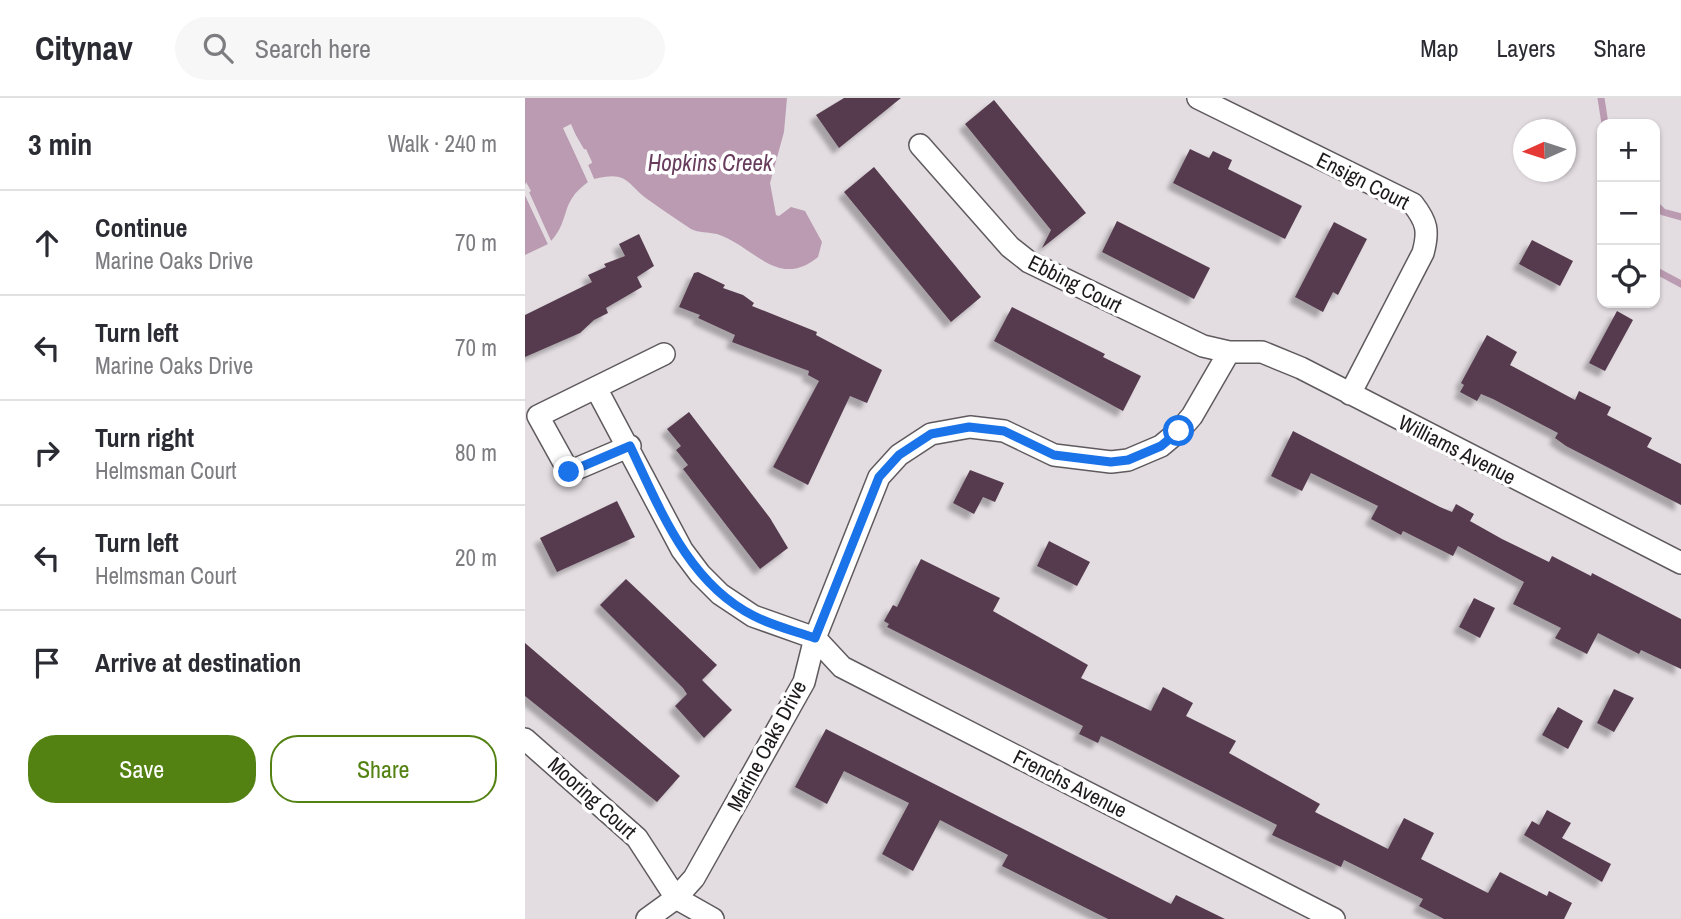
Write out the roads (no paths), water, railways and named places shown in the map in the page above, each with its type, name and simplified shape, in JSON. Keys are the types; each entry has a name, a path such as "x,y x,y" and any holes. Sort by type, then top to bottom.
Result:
{"street":[{"name":"Ensign Court","path":"1198,98 1413,204 1425,219 1429,234 1423,253 1350,394"},
{"name":"Ebbing Court","path":"920,145 1010,247 1029,262 1183,338 1229,352"},
{"name":"Williams Avenue","path":"1229,352 1262,352 1681,563"},
{"name":"Marine Oaks Drive","path":"647,919 676,898 694,878 800,689 815,638 879,477 899,455 931,434 969,427 1004,431 1054,455 1111,462 1128,460 1161,446 1179,431 1192,416 1229,352"},
{"path":"630,446 569,472 538,416 664,354"},
{"path":"596,387 630,446 683,551 701,574 720,594 754,616 815,638"},
{"name":"Frenchs Avenue","path":"815,638 842,667 1334,919"},
{"name":"Mooring Court","path":"525,738 637,838 676,898"},
{"path":"676,898 713,919"}],"water":[{"name":"Hopkins Creek","path":"525,98 787,98 784,132 770,183 776,215 779,216 791,207 805,211 822,242 818,257 804,266 791,269 778,267 717,234 691,229 621,178 615,176 594,179 588,165 592,163 570,125 564,128 588,182 573,197 551,241 525,183"},
{"path":"525,195 548,244 525,255"}],"waterway":[{"path":"1601,98 1604,119"},
{"path":"1660,209 1681,217"},
{"path":"1660,273 1681,284"}]}
